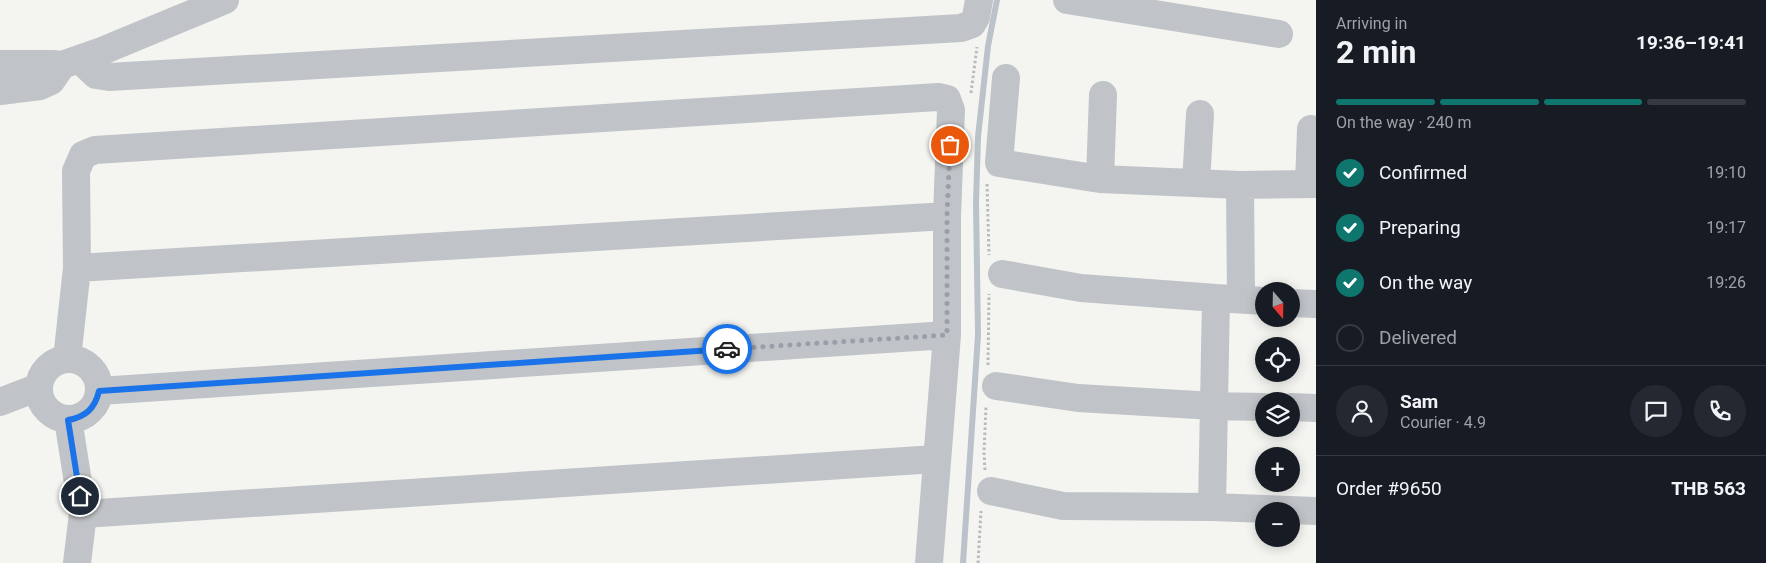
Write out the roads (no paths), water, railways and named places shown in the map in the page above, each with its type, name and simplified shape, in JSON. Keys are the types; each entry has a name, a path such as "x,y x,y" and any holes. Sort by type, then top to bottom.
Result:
{"street":[{"path":"0,64 70,62 225,0"},
{"path":"70,62 96,75 109,77 961,28 972,24 976,17 979,0"},
{"path":"1067,0 1157,7 1279,34"},
{"path":"0,91 40,86 51,81 70,62"},
{"path":"1006,78 999,162 1100,179 1240,185 1312,184 1311,129"},
{"path":"1100,179 1103,95"},
{"path":"67,359 77,268 76,171 83,155 95,150 938,97 947,99 951,110 947,216 947,335 928,563"},
{"path":"1196,183 1200,114"},
{"path":"1212,507 1214,406 1240,299 1240,185"},
{"path":"77,268 947,216"},
{"path":"993,274 1082,288 1240,299"},
{"path":"1300,303 1316,304"},
{"path":"99,391 947,335"},
{"path":"67,359 80,361 90,368 98,379 99,391 96,402 89,411 80,418 68,420 56,417 46,410 41,399 39,387 42,377 48,368 57,362 67,359"},
{"path":"0,402 39,387"},
{"path":"990,388 1078,398 1255,407"},
{"path":"1300,407 1316,408"},
{"path":"68,420 83,514 77,563"},
{"path":"83,514 936,458"},
{"path":"986,492 1063,506 1212,507 1316,511"}],"waterway":[{"path":"963,563 978,335 976,202 978,137 988,46 997,0"}]}
